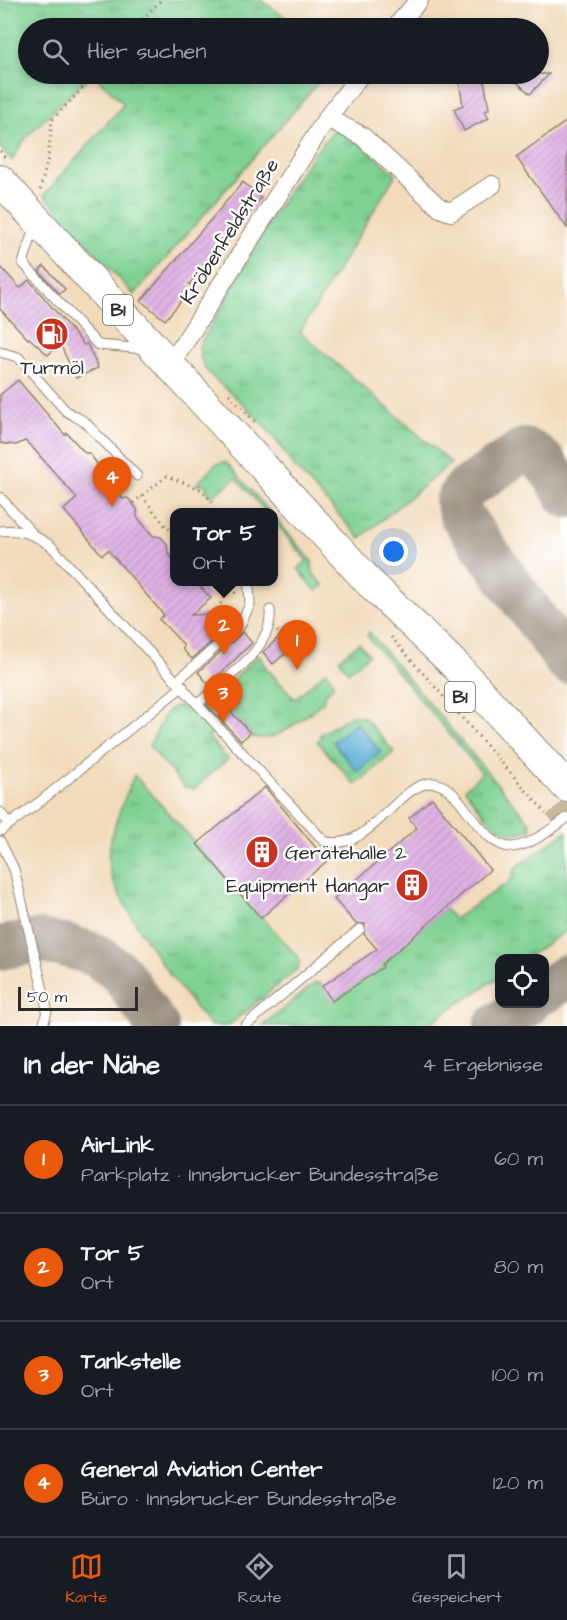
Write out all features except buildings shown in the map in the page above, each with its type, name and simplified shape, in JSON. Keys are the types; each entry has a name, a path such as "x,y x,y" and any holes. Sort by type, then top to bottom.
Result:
{"main road":[{"name":"B1","path":"0,180 38,207 162,358 370,584 457,667 524,747 564,803"},
{"name":"B1","path":"370,584 445,681 564,803"}],"street":[{"path":"404,18 419,0"},
{"name":"Kröbenfeldstraße","path":"162,358 327,118 353,84"},
{"path":"327,118 362,136 440,208 451,212 492,185"}],"lane":[{"path":"38,207 22,263 98,345 162,358"},
{"path":"0,352 18,357 66,411 85,422 136,476"},
{"path":"0,497 32,533 51,546 199,703 324,841 345,843 358,836 416,788 433,783 448,788 485,836 497,845 513,848 529,844 564,803"},
{"path":"0,531 14,530 32,533"},
{"path":"0,831 180,683 240,626 250,604 249,586"},
{"path":"199,703 253,653 271,623 270,610"},
{"path":"0,812 9,825"},
{"path":"0,841 14,869 45,998 46,1011 43,1026"},
{"path":"245,1026 360,929"}],"path":[{"path":"144,18 161,0"},
{"path":"38,207 48,158 52,120 86,84"},
{"path":"133,503 167,476 202,490 213,503"},
{"path":"142,496 170,529"},
{"path":"202,589 208,586"},
{"path":"217,609 226,595 227,586"}],"green space":[{"path":"0,0 261,0 286,18 18,18 18,84 82,84 27,136 12,160 0,148"},
{"path":"103,84 317,84 134,295 44,195 124,104"},
{"path":"333,131 347,133 396,174 300,332 451,463 360,538 290,462 279,444 256,417 214,379 202,362 199,346 261,235 313,155"},
{"path":"225,462 229,465 267,508 262,508 236,478 212,497 205,484 196,485 216,464"},
{"path":"278,522 312,561 313,574 324,585 316,591 298,569 307,561 278,526"},
{"path":"369,632 531,824 529,826 532,829 521,833 511,832 493,824 486,816 465,789 482,773 367,636"},
{"path":"359,643 369,655 348,672 339,659"},
{"path":"259,655 267,669 295,699 326,671 333,681 333,686 325,694 323,702 288,729 268,737 258,738 248,735 250,732 216,695"},
{"path":"176,706 187,709 201,719 213,733 208,737 228,759 194,789 184,787 149,746 168,710"},
{"path":"352,715 364,717 394,752 355,785 317,741 322,737 319,735"},
{"path":"134,775 299,958 299,968 228,1026 211,1026 187,997 145,938 113,880 109,864 111,841 117,818"},
{"path":"567,831 567,930 532,954 495,954 495,980 425,1026 262,1026 315,983 320,983 335,1001 445,909 454,919 511,880 515,868"}],"water":[{"path":"356,722 381,752 357,772 333,742"}],"taxiway":[{"path":"567,496 543,461 523,450 463,491 457,502 461,515 567,662"},
{"path":"0,948 38,941 71,947 95,955 121,973 157,1026"},
{"path":"549,989 567,976"},
{"path":"496,1026 522,1008"}],"tunnel":[{"path":"558,805 567,815"}],"place":[{"name":"Turmöl","path":"52,334"},
{"name":"General Aviation Center","path":"112,507"},
{"name":"Tor 5","path":"224,655"},
{"name":"AirLink","path":"297,670"},
{"name":"Tankstelle","path":"223,723"},
{"name":"Gerätehalle 2","path":"262,852"},
{"name":"Equipment Hangar","path":"412,885"}]}
